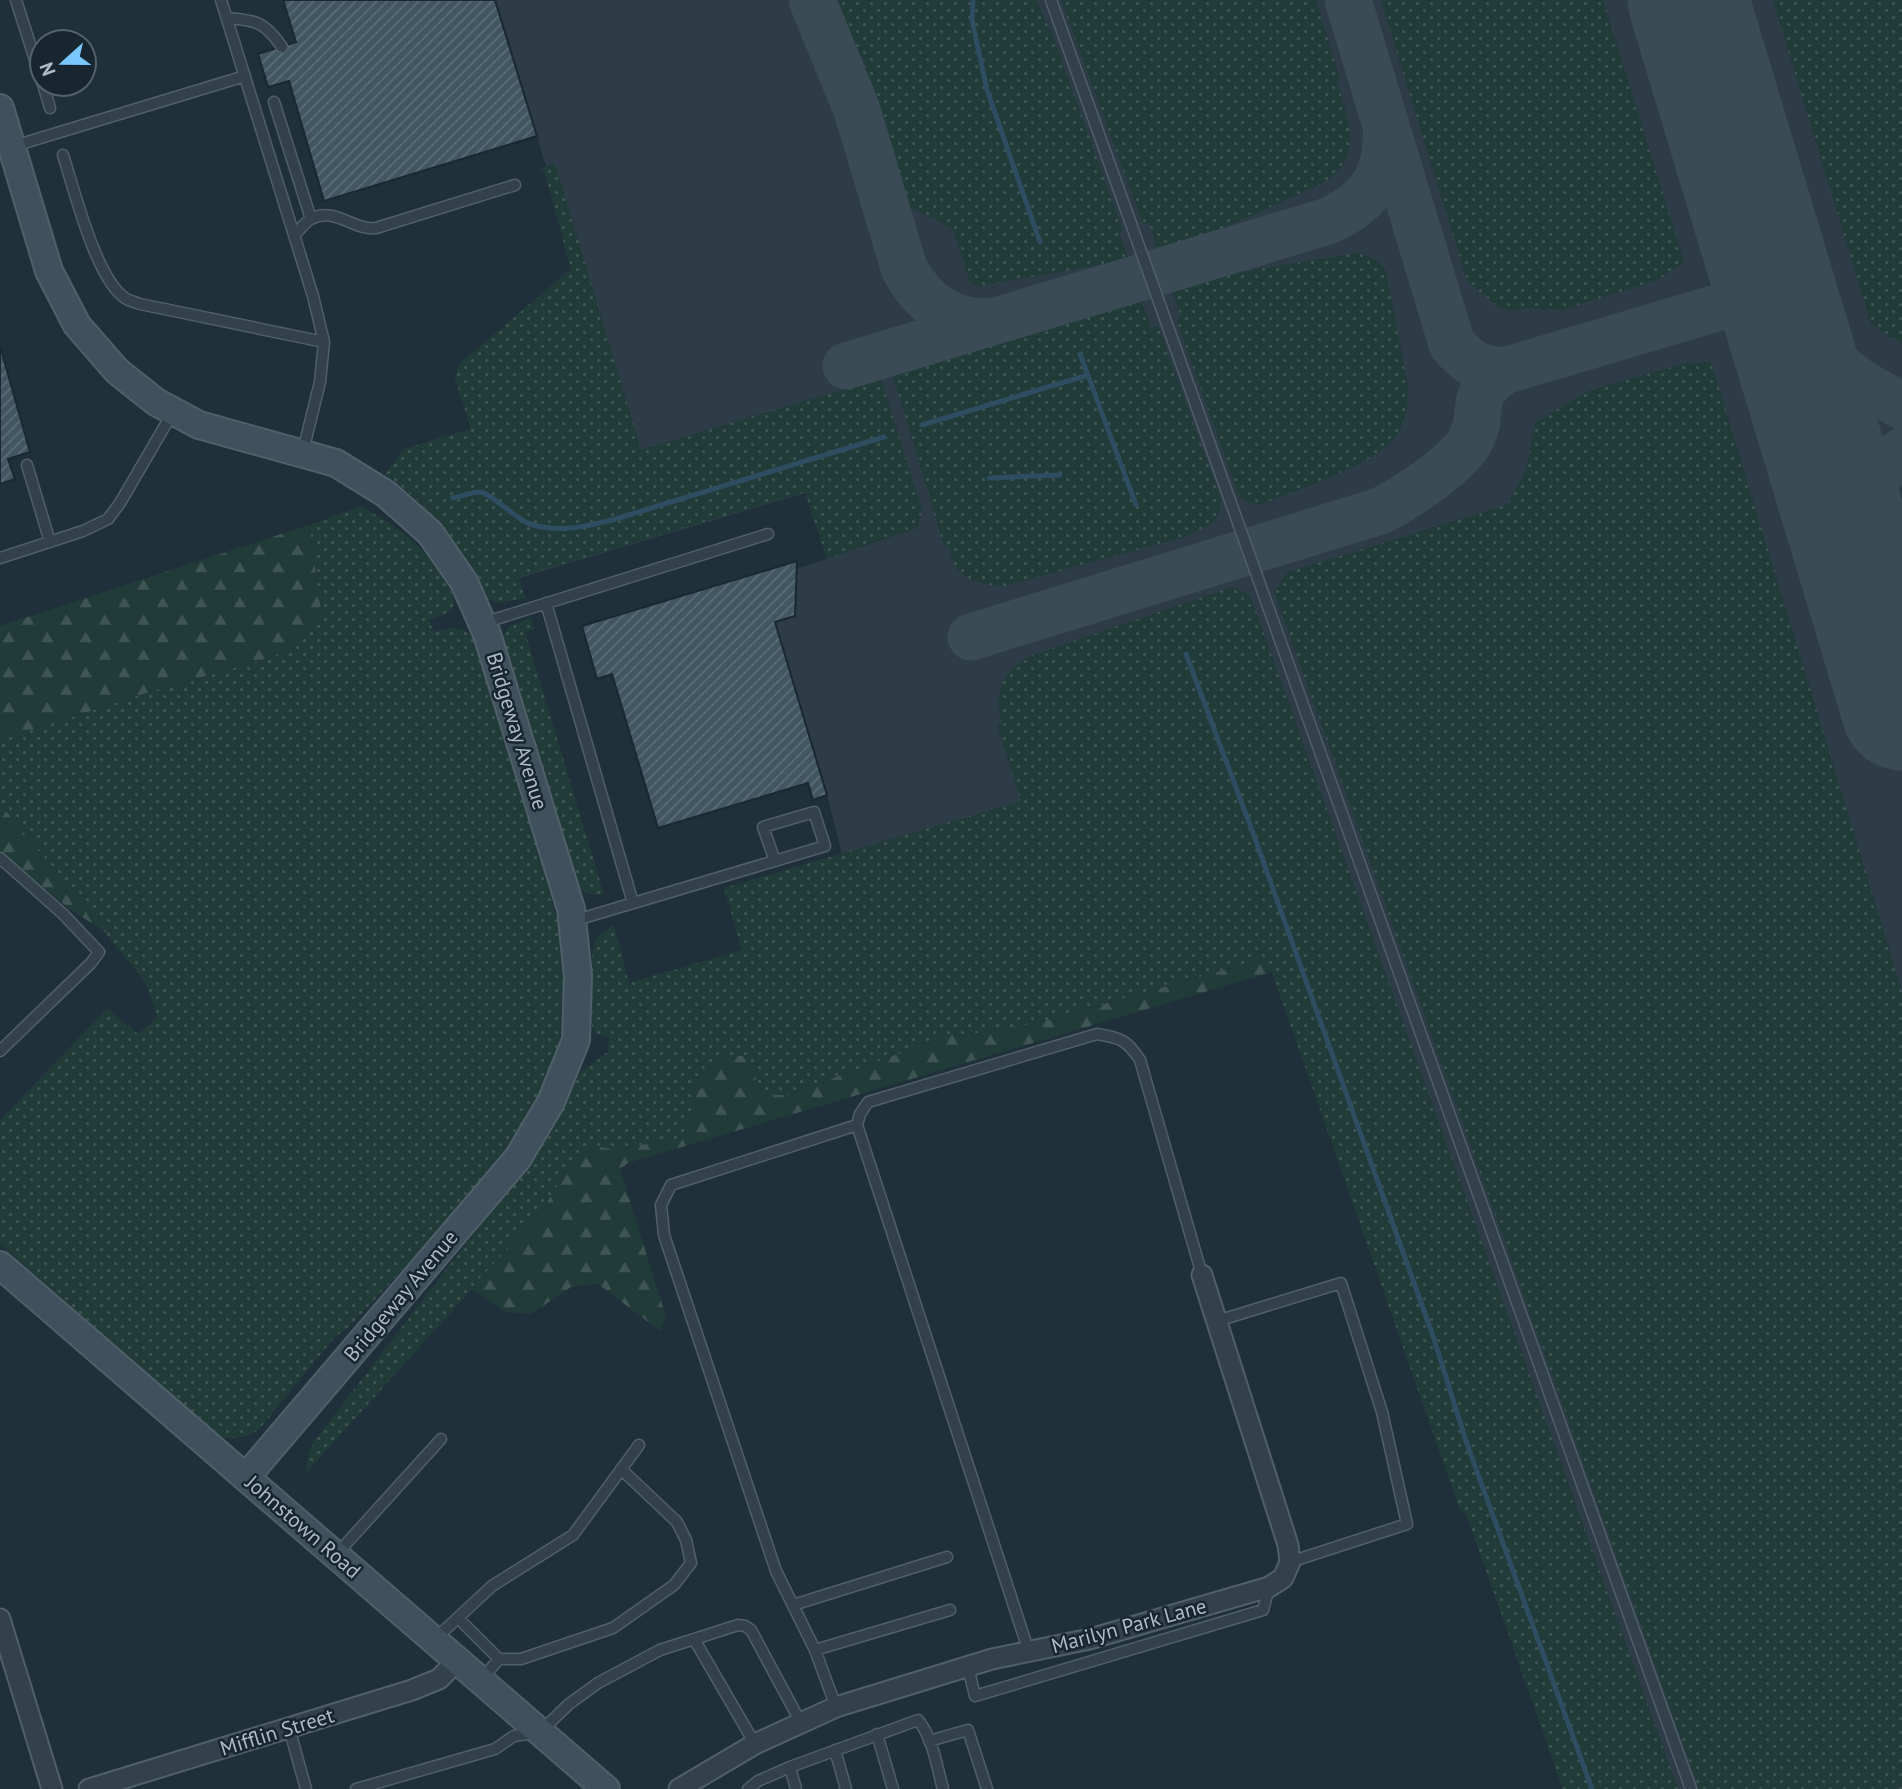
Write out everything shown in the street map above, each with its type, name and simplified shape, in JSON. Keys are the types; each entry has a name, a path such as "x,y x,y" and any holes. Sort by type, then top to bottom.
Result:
{"street":[{"name":"Bridgeway Avenue","path":"0,108 6,149 50,271 78,325 117,371 156,402 199,425 336,463 386,494 430,533 464,582 482,623 571,909 578,976 576,1040 551,1102 518,1158 246,1478"},
{"name":"Johnstown Road","path":"0,1265 606,1789"},
{"path":"1202,1275 1288,1545 1290,1562 1283,1577 1269,1587"},
{"name":"Marilyn Park Lane","path":"680,1789 755,1744 836,1707 968,1667 1090,1639 1269,1587"},
{"path":"0,1619 52,1789"},
{"name":"Mifflin Street","path":"89,1789 412,1690 439,1679 457,1661"}],"lane":[{"path":"16,0 28,38"},
{"path":"221,0 294,235 324,342 320,382 303,454"},
{"path":"1051,0 1691,1789"},
{"path":"227,18 250,19 269,28 282,47"},
{"path":"6,149 245,76"},
{"path":"47,98 50,108"},
{"path":"274,102 311,219"},
{"path":"64,155 91,244 106,275 124,297 140,304 324,342"},
{"path":"294,235 311,219 330,215 366,230 514,185"},
{"path":"0,558 83,531 108,519 173,412"},
{"path":"27,465 50,542"},
{"path":"482,623 768,534"},
{"path":"546,603 633,903"},
{"path":"572,921 775,861 825,846 814,812 763,827 775,861"},
{"path":"0,858 63,914 100,952 91,964 0,1051"},
{"path":"1029,1652 857,1125 860,1114 868,1102 1097,1034 1129,1043 1140,1060 1202,1275"},
{"path":"836,1707 815,1650 776,1571 664,1235 662,1205 671,1185 857,1125"},
{"path":"1217,1321 1341,1283 1382,1412 1407,1524 1290,1562"},
{"path":"335,1555 441,1439"},
{"path":"434,1640 492,1586 573,1535 639,1445"},
{"path":"458,1618 499,1659 520,1659 613,1628 674,1585 691,1563 686,1540 677,1522 621,1469"},
{"path":"793,1605 947,1557"},
{"path":"968,1667 975,1696 1263,1610 1269,1587"},
{"path":"815,1650 950,1610"},
{"path":"356,1789 495,1749 514,1737 540,1732 569,1704 598,1683 660,1650 737,1625 751,1630 801,1723"},
{"path":"694,1639 755,1744"},
{"path":"481,1681 499,1659"},
{"path":"748,1789 758,1781 790,1767 918,1720 924,1727 943,1789"},
{"path":"289,1728 306,1789"},
{"path":"929,1741 968,1730 987,1789"},
{"path":"877,1734 893,1789"},
{"path":"835,1750 846,1789"},
{"path":"790,1767 796,1789"}],"shaded area":[{"path":"495,0 1902,0 1902,1789 1563,1789 1467,1516 1460,1510 1233,858 842,854 775,622 779,621 767,578 827,559 805,493 519,578 426,442 471,429 455,378 459,364 571,269 545,173 546,166"}],"green space":[{"path":"834,0 1036,0 1054,39 1123,231 1119,233 1129,260 979,286 970,283 953,229 908,206 863,59 845,37"},
{"path":"1061,0 1316,0 1340,80 1337,81 1348,124 1349,150 1344,161 1336,173 1323,183 1211,234 1158,251 1149,223 1143,224"},
{"path":"1381,0 1603,0 1684,262 1658,280 1563,310 1529,308 1512,311 1497,306 1467,281"},
{"path":"1773,0 1902,0 1902,344 1871,324"},
{"path":"555,163 641,450 881,378 922,510 918,528 827,559 805,492 519,577 525,598 500,603 487,600 456,546 432,515 385,474 404,449 471,429 455,378 459,364 571,269 545,173 539,169"},
{"path":"1358,253 1377,262 1386,271 1408,387 1403,424 1387,446 1355,466 1262,504 1248,502 1238,494 1176,319 1181,316 1171,290 1214,276"},
{"path":"1141,298 1151,327 1158,326 1221,500 1220,511 1213,523 1185,537 1004,586 980,583 964,575 952,559 948,545 944,546 893,375"},
{"path":"1711,362 1902,992 1902,1789 1699,1789 1274,591 1288,572 1507,505 1526,470 1535,423 1588,391 1682,364"},
{"path":"362,506 410,538 444,577 453,598 453,607 429,620 434,632 450,628 460,629 473,638 512,757 559,927 565,972 564,1010 558,1051 534,1109 515,1141 468,1199 351,1325 334,1338 262,1426 242,1437 219,1437 0,1244 0,1121 107,1008 138,1034 158,1017 145,982 0,804 0,740 162,688 273,657 317,624 321,610 309,525"},
{"path":"309,525 321,610 317,624 273,657 162,688 0,740 0,626"},
{"path":"1232,587 1250,595 1678,1789 1563,1789 1467,1516 1460,1510 1267,958 1037,1023 980,1033 949,1035 788,1095 768,1095 757,1082 697,1076 689,1128 681,1138 614,1150 593,1145 579,1152 538,1216 306,1473 308,1454 315,1440 525,1167 550,1129 579,1073 608,1052 609,1037 596,1033 592,1027 592,957 600,935 614,925 629,983 742,950 724,888 1021,801 997,725 1002,723 999,702 1001,685 1011,671 1027,657"},
{"path":"531,618 534,629 525,632 604,894 587,893 575,882 502,636 509,627"},
{"path":"0,804 108,934 70,909 0,853"},
{"path":"1267,958 1272,972 628,1163 620,1169 666,1317 660,1331 598,1284 571,1287 531,1314 505,1312 471,1288 538,1216 579,1152 593,1145 614,1150 681,1138 687,1128 699,1075 706,1066 717,1060 733,1056 750,1057 757,1082 768,1095 788,1095 949,1035 980,1033 1037,1023"}],"building":[{"path":"283,0 495,0 537,136 324,201 289,81 268,87 258,54 296,42"},
{"path":"0,346 30,452 8,459 15,479 0,484"},
{"path":"797,561 795,616 775,622 827,795 813,800 808,783 658,828 612,674 597,679 582,626"}],"waterway":[{"path":"973,0 972,20 987,90 1040,242"},
{"path":"1080,354 1136,505"},
{"path":"922,425 1088,375"},
{"path":"453,498 480,492 530,524 561,529 582,527 884,437"},
{"path":"989,478 1060,475"},
{"path":"1186,654 1433,1336 1466,1441 1592,1789"}],"taxiway":[{"path":"812,0 857,110 904,268 911,281 940,310 952,316 979,322 994,321"},
{"path":"1348,0 1452,344 1475,364 1504,371"},
{"path":"846,366 1328,221 1356,204 1375,184 1384,157 1386,124"},
{"path":"1762,246 1788,299 1809,331"},
{"path":"1735,302 1754,302 1765,308 1861,383 1902,406"},
{"path":"971,637 1380,511 1430,480 1463,450 1475,430 1479,404 1485,389 1504,371 1720,307"},
{"path":"1858,564 1858,531 1865,502 1879,476 1902,451"}],"runway":[{"path":"1688,0 1902,710"}]}
